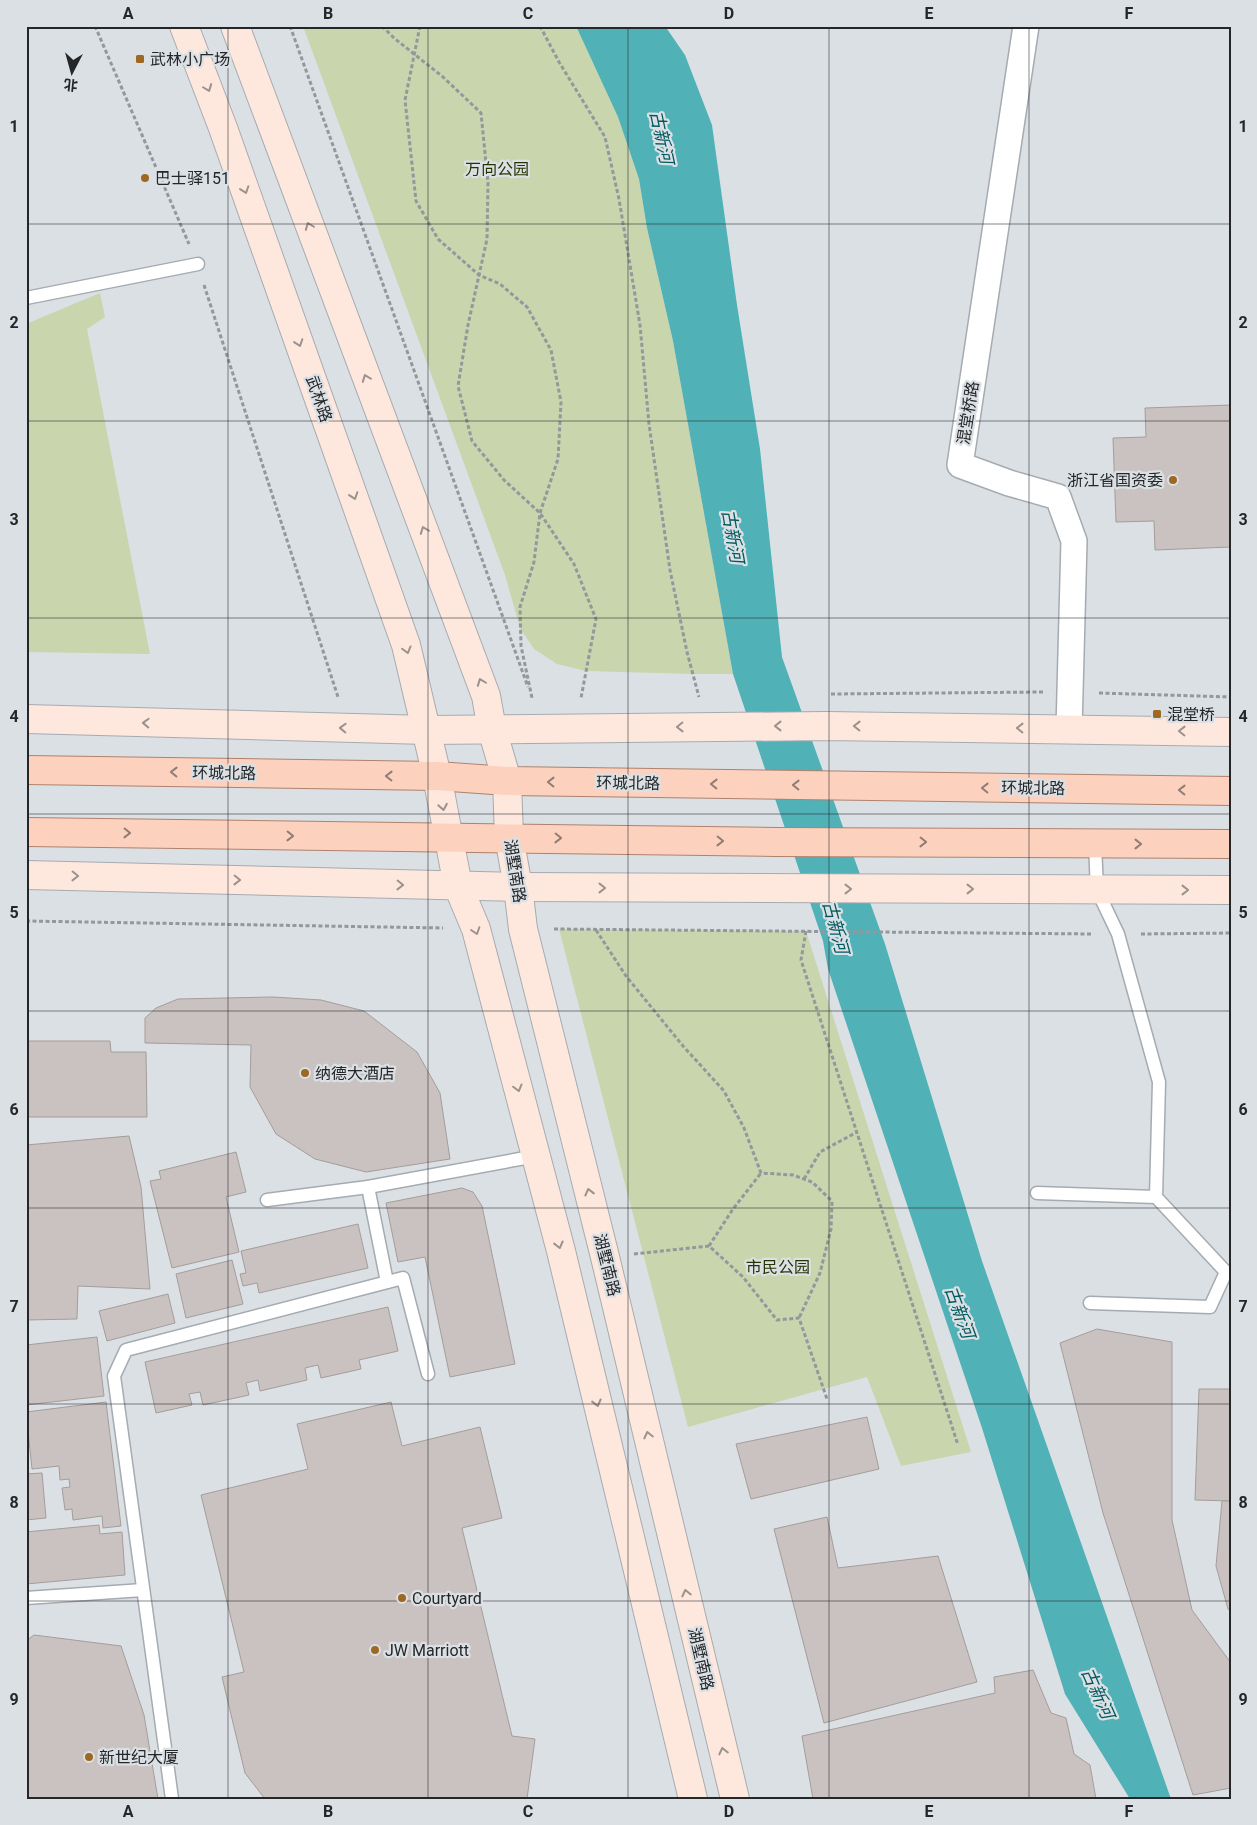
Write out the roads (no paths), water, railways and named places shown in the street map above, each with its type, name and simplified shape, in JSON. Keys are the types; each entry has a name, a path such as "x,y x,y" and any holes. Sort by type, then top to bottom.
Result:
{"main road":[{"name":"武林路","path":"184,26 226,137 406,645 437,776"},
{"path":"234,26 486,696 492,730"},
{"path":"26,720 427,730 826,726 1231,732"},
{"name":"湖墅南路","path":"492,730 507,781 509,837 523,928 605,1257 735,1799"},
{"name":"环城北路","path":"26,770 437,776 507,781 1231,791"},
{"path":"437,776 458,886 476,929 563,1260 693,1799"},
{"path":"26,832 775,842 1231,844"},
{"path":"26,875 518,887 1231,890"}],"street":[{"name":"混堂桥路","path":"1026,26 960,465 1010,483 1058,497 1074,541 1069,729"}],"lane":[{"path":"26,298 198,264"},
{"path":"1095,844 1097,890 1118,934 1159,1082 1156,1197"},
{"path":"267,1200 368,1187 536,1156"},
{"path":"368,1187 387,1282"},
{"path":"1037,1192 1156,1197 1228,1272 1210,1307 1090,1303"},
{"path":"172,1799 114,1376 126,1350 403,1278 428,1374"},
{"path":"26,1598 143,1590"}],"water":[{"name":"古新河","path":"576,26 665,26 685,55 712,125 737,305 760,449 782,657 885,944 982,1261 1171,1799 1130,1799 1065,1694 982,1428 828,969 823,941 733,674 673,341 647,228 639,179 618,117"}],"place":[{"name":"武林小广场","path":"140,59"},
{"name":"巴士驿151","path":"145,178"},
{"name":"浙江省国资委","path":"1173,480"},
{"name":"混堂桥","path":"1157,714"},
{"name":"纳德大酒店","path":"305,1073"},
{"name":"Courtyard","path":"402,1598"},
{"name":"JW Marriott","path":"375,1650"},
{"name":"新世纪大厦","path":"89,1757"}],"park label":[{"name":"万向公园","path":"497,169"},
{"name":"市民公园","path":"778,1267"}]}
